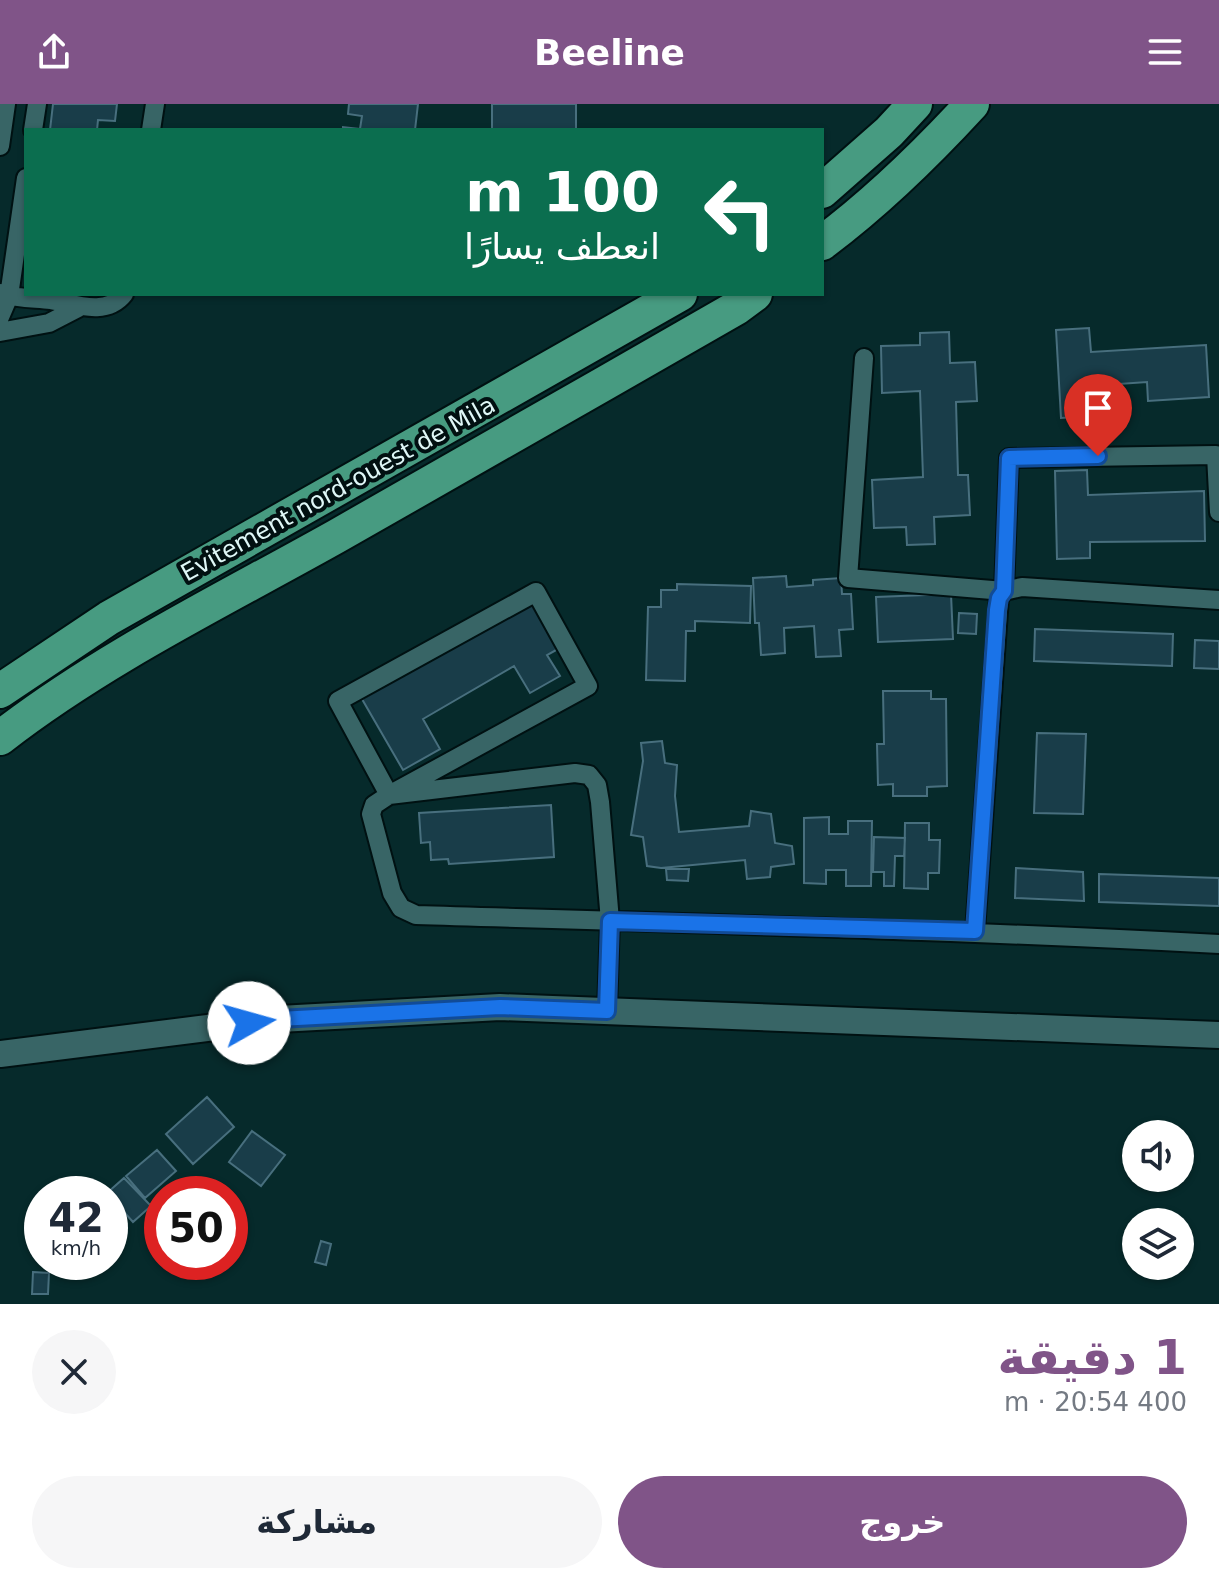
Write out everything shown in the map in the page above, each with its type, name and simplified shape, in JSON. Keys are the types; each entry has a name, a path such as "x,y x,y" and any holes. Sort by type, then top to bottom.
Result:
{"highway":[{"path":"824,189 889,132 915,104"},
{"path":"824,241 919,160 972,104"},
{"name":"Evitement nord-ouest de Mila","path":"0,691 109,618 676,296"},
{"path":"0,738 34,712 129,651 364,521 752,296"}],"main road":[{"path":"0,1054 279,1019 500,1007 1219,1035"}],"street":[{"path":"0,146 6,104"},
{"path":"33,128 37,104"},
{"path":"151,128 155,104"},
{"path":"0,317 24,189"},
{"path":"4,295 54,301 78,308"},
{"path":"0,332 49,323 78,308 113,304 122,296"},
{"path":"864,358 848,578 1004,591 1022,587 1219,600"},
{"path":"975,931 997,610 1004,591 1009,458 1216,455 1219,512"},
{"path":"389,795 338,701 536,592 588,686 374,805 371,814 392,893 401,908 416,915 975,931 1219,944"},
{"path":"389,795 575,773 589,775 597,785 600,802 610,921 607,1011"}],"building":[{"path":"53,104 117,104 115,121 98,120 97,128 50,128"},
{"path":"349,104 418,104 415,128 360,128 362,116 348,114"},
{"path":"492,104 576,104 576,128 492,128"},
{"path":"1089,328 1091,352 1206,345 1209,397 1148,401 1147,382 1090,386 1092,416 1061,418 1056,330"},
{"path":"949,332 950,363 975,362 977,401 956,402 958,475 968,475 970,515 934,517 935,544 907,545 906,527 874,528 872,480 923,477 920,391 882,393 881,346 920,345 920,333"},
{"path":"1087,470 1088,495 1204,491 1205,541 1090,542 1090,558 1057,559 1055,471"},
{"path":"786,576 787,587 813,585 813,580 841,578 842,594 851,594 853,629 839,630 841,656 816,657 814,626 784,628 785,653 761,655 759,623 755,623 753,578"},
{"path":"677,584 751,586 750,623 695,621 695,631 686,631 685,681 646,680 648,607 661,607 661,590 677,590"},
{"path":"951,594 953,639 878,642 876,597"},
{"path":"530,601 558,649 547,655 560,676 530,693 514,666 423,719 440,749 403,770 362,699"},
{"path":"959,613 977,614 976,634 958,633"},
{"path":"1035,629 1173,634 1172,666 1034,661"},
{"path":"1195,640 1219,641 1219,669 1194,668"},
{"path":"883,691 931,691 931,699 946,699 947,786 927,787 927,796 893,796 893,784 878,785 877,744 884,744"},
{"path":"1037,733 1086,734 1083,814 1034,813"},
{"path":"662,741 665,763 677,765 675,796 679,832 749,826 751,811 771,814 775,843 792,846 794,864 771,867 770,877 747,879 745,860 661,868 647,866 643,837 631,835 643,761 641,743"},
{"path":"551,805 554,857 449,864 448,859 431,860 430,842 421,843 419,813"},
{"path":"829,817 829,834 848,834 848,821 872,821 871,886 846,886 846,870 826,870 826,884 804,883 804,818"},
{"path":"905,823 929,823 929,840 940,840 939,873 928,873 928,889 904,888"},
{"path":"874,837 905,838 904,856 895,856 894,886 884,886 884,872 873,872"},
{"path":"1016,868 1083,872 1084,901 1015,898"},
{"path":"666,869 689,869 688,881 667,880"},
{"path":"1099,874 1219,878 1219,906 1099,902"},
{"path":"207,1097 234,1127 193,1164 166,1134"},
{"path":"252,1131 285,1155 261,1186 229,1162"},
{"path":"157,1150 176,1171 170,1176 144,1176 144,1197 126,1176"},
{"path":"128,1182 144,1199 144,1212 133,1222 128,1216"},
{"path":"321,1241 331,1244 326,1265 315,1262"},
{"path":"33,1280 49,1280 48,1294 32,1294"}],"route":[{"path":"249,1023 500,1007 607,1011 610,921 975,931 997,610 1004,591 1009,458 1098,456"}]}
